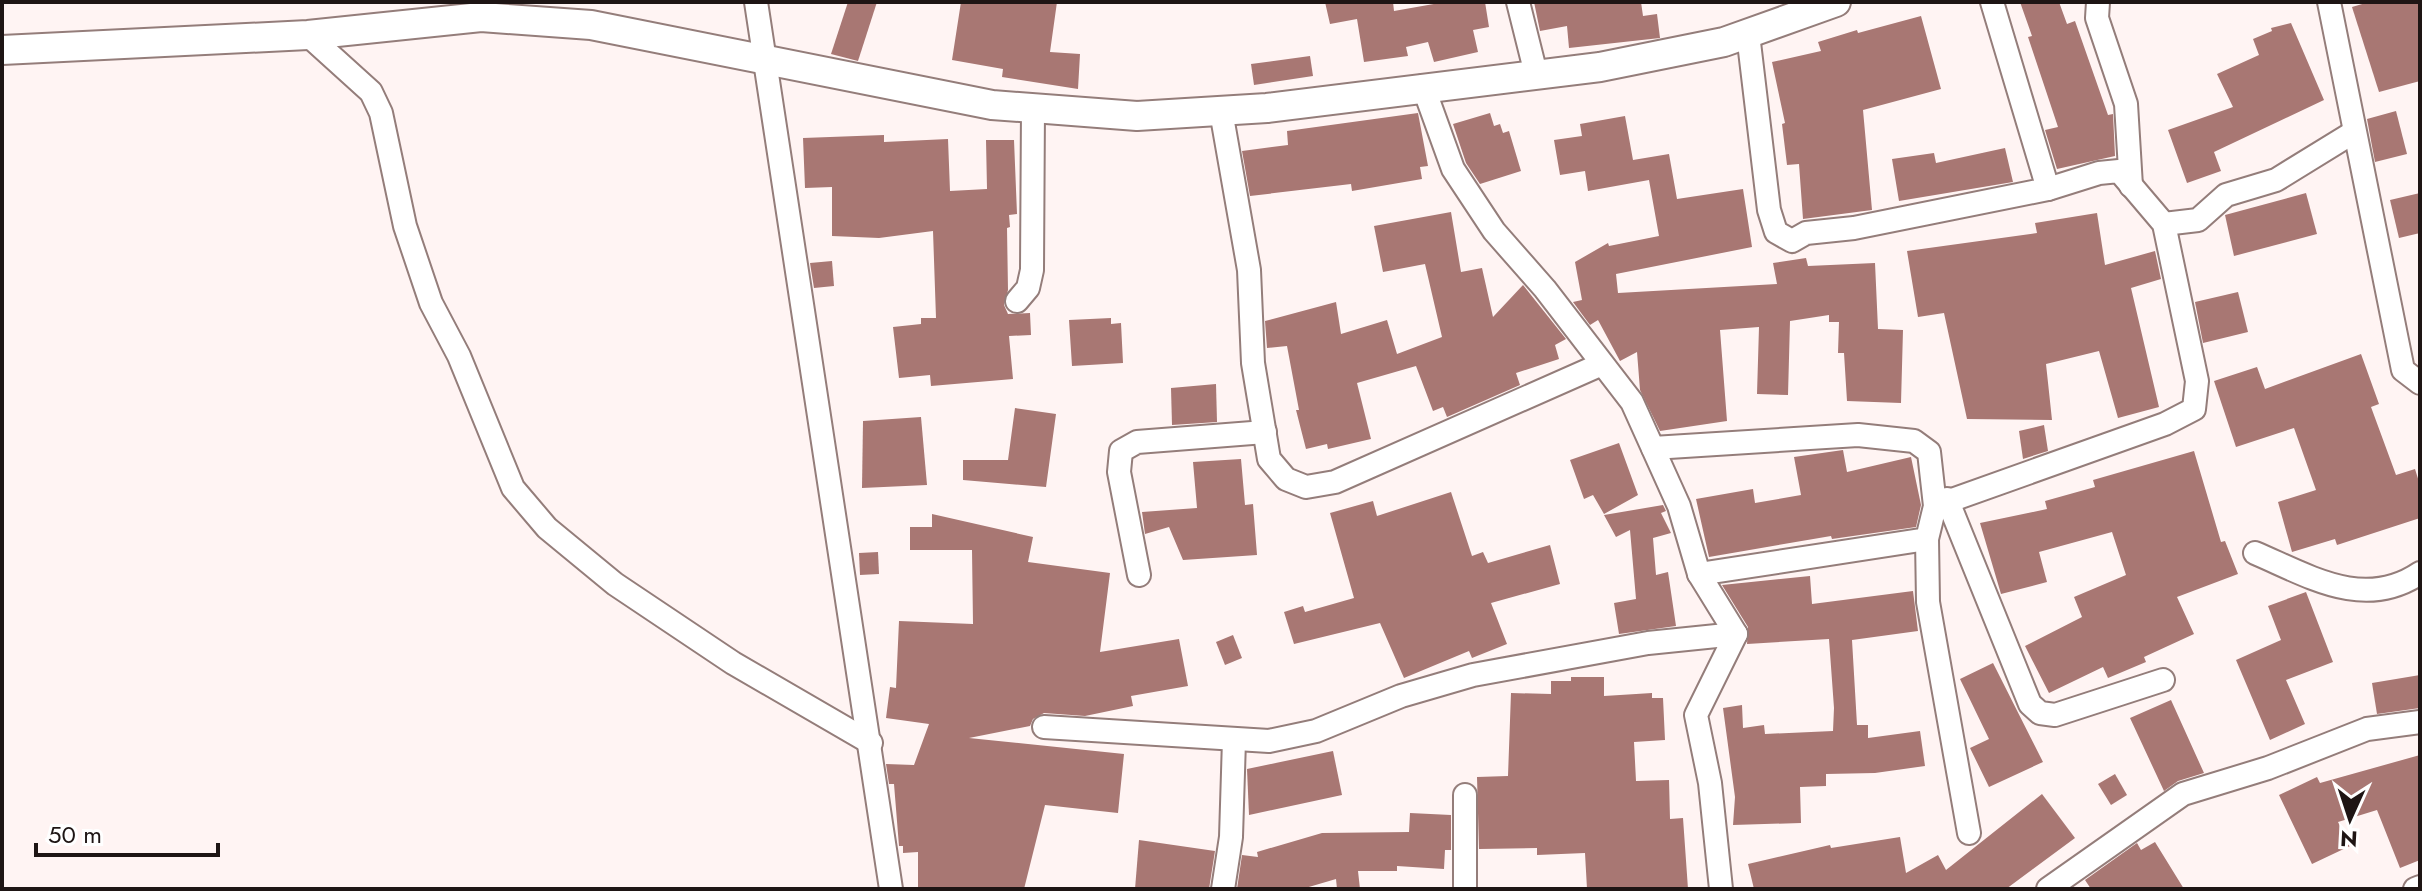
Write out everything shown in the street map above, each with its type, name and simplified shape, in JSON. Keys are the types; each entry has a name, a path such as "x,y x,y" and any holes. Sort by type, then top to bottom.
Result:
{"street":[{"path":"756,2 891,889"},
{"path":"1518,2 1536,74"},
{"path":"2,50 308,35 481,17 591,25 992,105 1137,116 1221,111 1600,67 1724,42 1836,2"},
{"path":"1992,2 2048,189"},
{"path":"2098,2 2095,5 2097,18 2126,104 2131,186"},
{"path":"2329,2 2403,370 2420,383"},
{"path":"1748,34 1769,210 1776,232 1792,241 1806,233 1854,228 2048,189 2099,173 2119,171 2164,224 2197,381 2194,409 2151,429 1941,502"},
{"path":"308,35 371,92 381,113 405,226 431,303 459,356 513,488 547,528 615,584 733,663 871,743"},
{"path":"1423,86 1453,169 1494,231 1632,402 1679,506 1699,574 1736,634"},
{"path":"1017,301 1028,288 1032,270 1033,108"},
{"path":"1221,111 1249,270 1253,363 1269,459 1286,479 1306,487 1335,482 1602,364"},
{"path":"2164,224 2198,220 2226,195 2276,180 2354,132"},
{"path":"1139,575 1119,472 1121,451 1137,442 1265,432"},
{"path":"1653,448 1858,435 1914,441 1929,452 1941,502 2030,704 2040,713 2055,715 2163,680"},
{"path":"1941,502 1927,539 1928,602 1969,833"},
{"path":"1699,574 1927,539"},
{"path":"2255,553 2337,587 2358,592 2388,588 2420,573"},
{"path":"1044,727 1269,741 1316,731 1401,696 1473,675 1648,643 1736,634"},
{"path":"1721,889 1710,783 1696,715 1736,634"},
{"path":"2048,889 2183,794 2268,768 2367,729 2420,722"},
{"path":"1223,889 1231,837 1234,740"},
{"path":"1465,795 1465,889"}],"building":[{"path":"848,2 877,2 858,61 831,54"},
{"path":"961,2 1057,2 1050,52 1080,54 1078,89 1002,77 1003,69 952,60"},
{"path":"1325,2 1393,2 1394,11 1445,2 1485,2 1489,27 1473,30 1478,52 1434,62 1428,42 1406,47 1408,56 1364,62 1357,19 1330,24"},
{"path":"1534,2 1641,2 1643,16 1657,14 1660,38 1569,48 1567,26 1540,31"},
{"path":"2020,2 2059,2 2067,24 2075,21 2108,115 2113,114 2115,156 2057,169 2045,130 2058,127 2028,37 2032,36"},
{"path":"2369,2 2420,2 2420,81 2379,92 2352,7"},
{"path":"1921,16 1941,89 1863,110 1872,210 1803,219 1799,164 1787,165 1782,124 1785,123 1772,62 1821,51 1818,42"},
{"path":"2291,23 2324,100 2214,152 2221,171 2187,183 2168,130 2233,107 2217,74 2259,55 2253,39 2272,31 2271,28"},
{"path":"1310,56 1313,76 1254,85 1251,64"},
{"path":"2396,111 2407,154 2375,162 2367,119"},
{"path":"1418,113 1428,166 1420,167 1422,179 1352,191 1351,184 1250,196 1242,151 1288,145 1287,131"},
{"path":"1490,113 1494,126 1500,124 1503,133 1509,131 1521,171 1480,184 1466,163 1453,124"},
{"path":"1625,116 1633,160 1669,154 1677,199 1743,189 1752,247 1616,274 1618,293 1777,284 1773,263 1806,258 1808,266 1875,263 1878,329 1903,330 1901,403 1847,401 1844,353 1838,353 1839,322 1829,322 1829,315 1790,321 1788,395 1757,394 1759,327 1720,330 1727,421 1660,431 1640,390 1637,352 1620,361 1598,320 1590,325 1573,302 1582,300 1575,262 1608,243 1609,246 1659,236 1649,180 1588,191 1585,171 1560,175 1554,140 1582,136 1580,124"},
{"path":"884,135 884,142 948,139 950,191 987,189 986,140 1014,140 1017,214 1009,215 1010,227 1007,228 1008,290 1004,305 1008,314 1030,313 1031,335 1009,336 1013,379 931,386 930,375 899,378 893,327 921,324 921,318 936,318 933,231 879,238 832,236 832,187 805,188 803,138"},
{"path":"2005,148 2013,182 1899,201 1892,159 1934,153 1936,163"},
{"path":"2306,193 2317,234 2234,256 2225,215"},
{"path":"2420,193 2420,233 2399,238 2390,200"},
{"path":"1451,212 1461,272 1482,268 1493,317 1523,285 1566,339 1555,345 1559,359 1516,373 1520,385 1447,417 1443,407 1433,411 1416,366 1357,383 1371,439 1328,449 1327,444 1306,449 1296,410 1299,410 1287,346 1267,348 1265,321 1336,302 1341,334 1387,320 1397,354 1442,337 1425,264 1383,272 1374,226"},
{"path":"2097,213 2105,265 2155,251 2161,279 2131,288 2159,407 2118,418 2099,351 2046,364 2052,420 1967,419 1944,313 1918,317 1907,251 2037,233 2035,223"},
{"path":"832,261 834,286 814,288 810,263"},
{"path":"2238,292 2248,332 2203,343 2195,302"},
{"path":"1111,318 1111,324 1121,323 1123,363 1072,366 1069,320"},
{"path":"2361,354 2379,404 2371,407 2396,475 2415,469 2420,485 2420,518 2337,545 2335,539 2292,552 2278,502 2316,490 2294,428 2236,447 2214,381 2257,367 2265,389"},
{"path":"1216,384 1217,422 1172,425 1171,388"},
{"path":"1015,408 1056,414 1046,487 963,480 963,460 1008,460"},
{"path":"921,417 927,485 862,488 863,421"},
{"path":"2044,425 2048,451 2023,459 2019,431"},
{"path":"1619,443 1638,495 1604,514 1593,495 1584,499 1570,460"},
{"path":"1843,450 1847,472 1911,457 1921,505 1916,527 1832,539 1831,536 1709,557 1696,499 1753,489 1755,503 1801,495 1794,457"},
{"path":"2194,451 2221,542 2225,541 2238,574 2177,597 2194,634 2144,657 2146,662 2108,678 2103,667 2049,693 2025,646 2082,617 2074,597 2126,575 2112,532 2039,552 2047,582 2001,594 1980,523 2047,509 2045,501 2095,487 2093,480"},
{"path":"1241,459 1245,505 1253,504 1257,555 1183,560 1169,527 1145,534 1142,512 1197,508 1193,462"},
{"path":"1451,492 1472,556 1483,552 1488,563 1550,545 1560,584 1491,603 1507,644 1472,658 1469,651 1404,678 1380,623 1294,644 1284,612 1303,606 1305,612 1354,598 1330,513 1373,501 1377,516"},
{"path":"1663,505 1666,511 1661,513 1671,533 1653,538 1656,575 1668,572 1676,626 1619,634 1614,603 1636,599 1630,530 1616,537 1604,515"},
{"path":"932,514 1033,537 1028,562 1110,573 1100,652 1179,639 1188,686 1131,696 1133,706 1085,716 1044,713 1033,719 1030,726 969,738 1124,754 1118,813 1045,805 1024,889 918,889 918,852 903,853 903,846 899,846 894,784 889,784 886,764 914,765 929,724 886,718 890,687 896,688 899,621 973,624 972,550 910,550 910,527 932,527"},
{"path":"878,552 879,574 860,575 859,553"},
{"path":"1810,576 1812,604 1913,591 1918,631 1852,640 1857,725 1868,725 1868,738 1920,731 1925,766 1875,773 1826,774 1826,786 1800,787 1801,823 1733,825 1735,797 1723,708 1742,705 1743,728 1764,725 1765,734 1833,731 1834,708 1829,639 1747,644 1748,627 1722,585"},
{"path":"2306,592 2333,662 2286,680 2305,724 2270,740 2236,660 2281,640 2268,606"},
{"path":"1233,635 1242,658 1225,665 1216,642"},
{"path":"1993,663 2043,762 1989,787 1970,748 1989,739 1960,679"},
{"path":"2420,675 2420,708 2377,714 2372,683"},
{"path":"1571,677 1604,677 1604,696 1652,693 1652,698 1663,698 1665,740 1634,742 1636,781 1669,780 1670,819 1683,818 1688,889 1587,889 1585,853 1537,855 1537,848 1479,849 1477,777 1508,776 1511,693 1551,694 1551,681 1571,681"},
{"path":"2171,700 2204,773 2178,781 2164,791 2130,718"},
{"path":"1333,751 1342,795 1249,815 1247,769"},
{"path":"2420,755 2420,860 2400,868 2377,810 2338,822 2350,846 2312,864 2279,795 2317,777 2320,783"},
{"path":"2115,774 2127,795 2111,805 2098,784"},
{"path":"2042,794 2075,838 2006,889 1754,889 1748,864 1830,845 1831,848 1900,837 1906,873 1938,855 1946,870"},
{"path":"1410,813 1451,815 1451,850 1445,850 1444,869 1397,866 1397,871 1358,871 1360,889 1337,889 1336,879 1302,889 1237,889 1242,855 1258,857 1257,852 1322,833 1409,832"},
{"path":"1139,840 1215,851 1209,889 1135,889"},
{"path":"2155,842 2184,889 2091,889 2085,880 2137,843 2141,850"}]}
